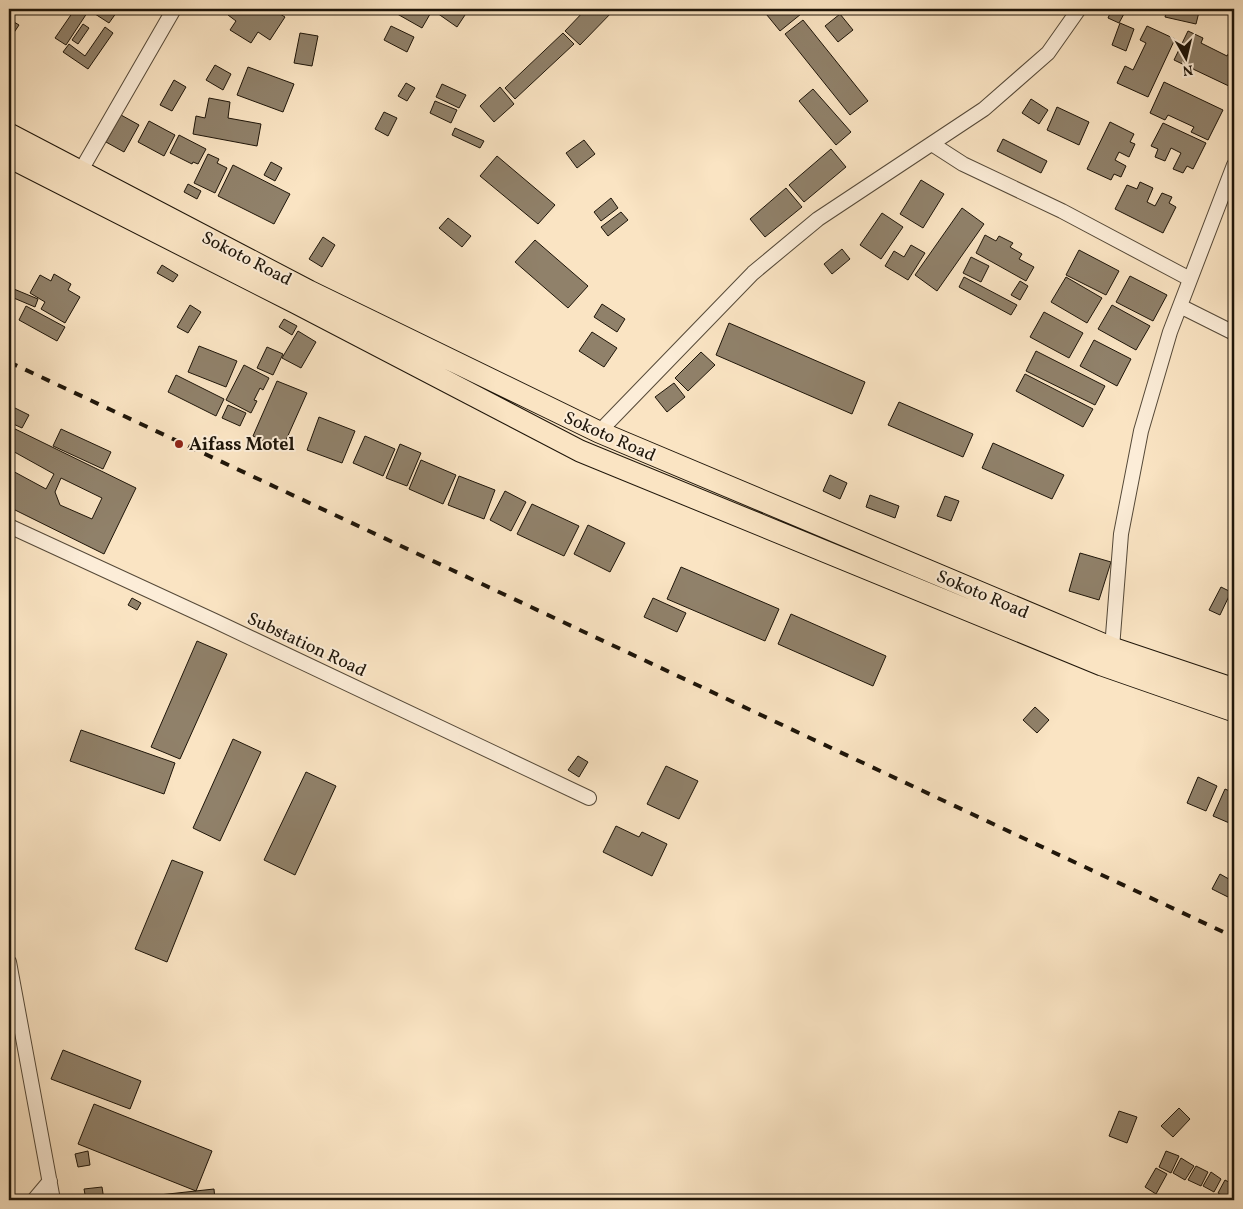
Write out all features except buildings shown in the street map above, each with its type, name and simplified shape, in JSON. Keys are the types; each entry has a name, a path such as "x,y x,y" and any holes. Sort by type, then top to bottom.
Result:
{"main road":[{"name":"Sokoto Road","path":"9,134 309,291 598,432 1112,648 1234,689"},
{"name":"Sokoto Road","path":"9,157 296,303 580,451 1102,665 1234,711"}],"street":[{"path":"80,172 174,9"},
{"path":"598,432 753,274 818,218 984,110 1048,53 1080,9"},
{"path":"932,144 963,164 1062,211 1190,279"},
{"path":"1112,648 1121,534 1141,431 1170,332 1234,165"},
{"path":"1180,306 1234,333"},
{"name":"Substation Road","path":"9,526 589,798"},
{"path":"9,962 54,1200"},
{"path":"34,1200 50,1181"}],"railway":[{"path":"9,362 1234,937"}],"place":[{"name":"Aifass Motel","path":"179,444"}]}
